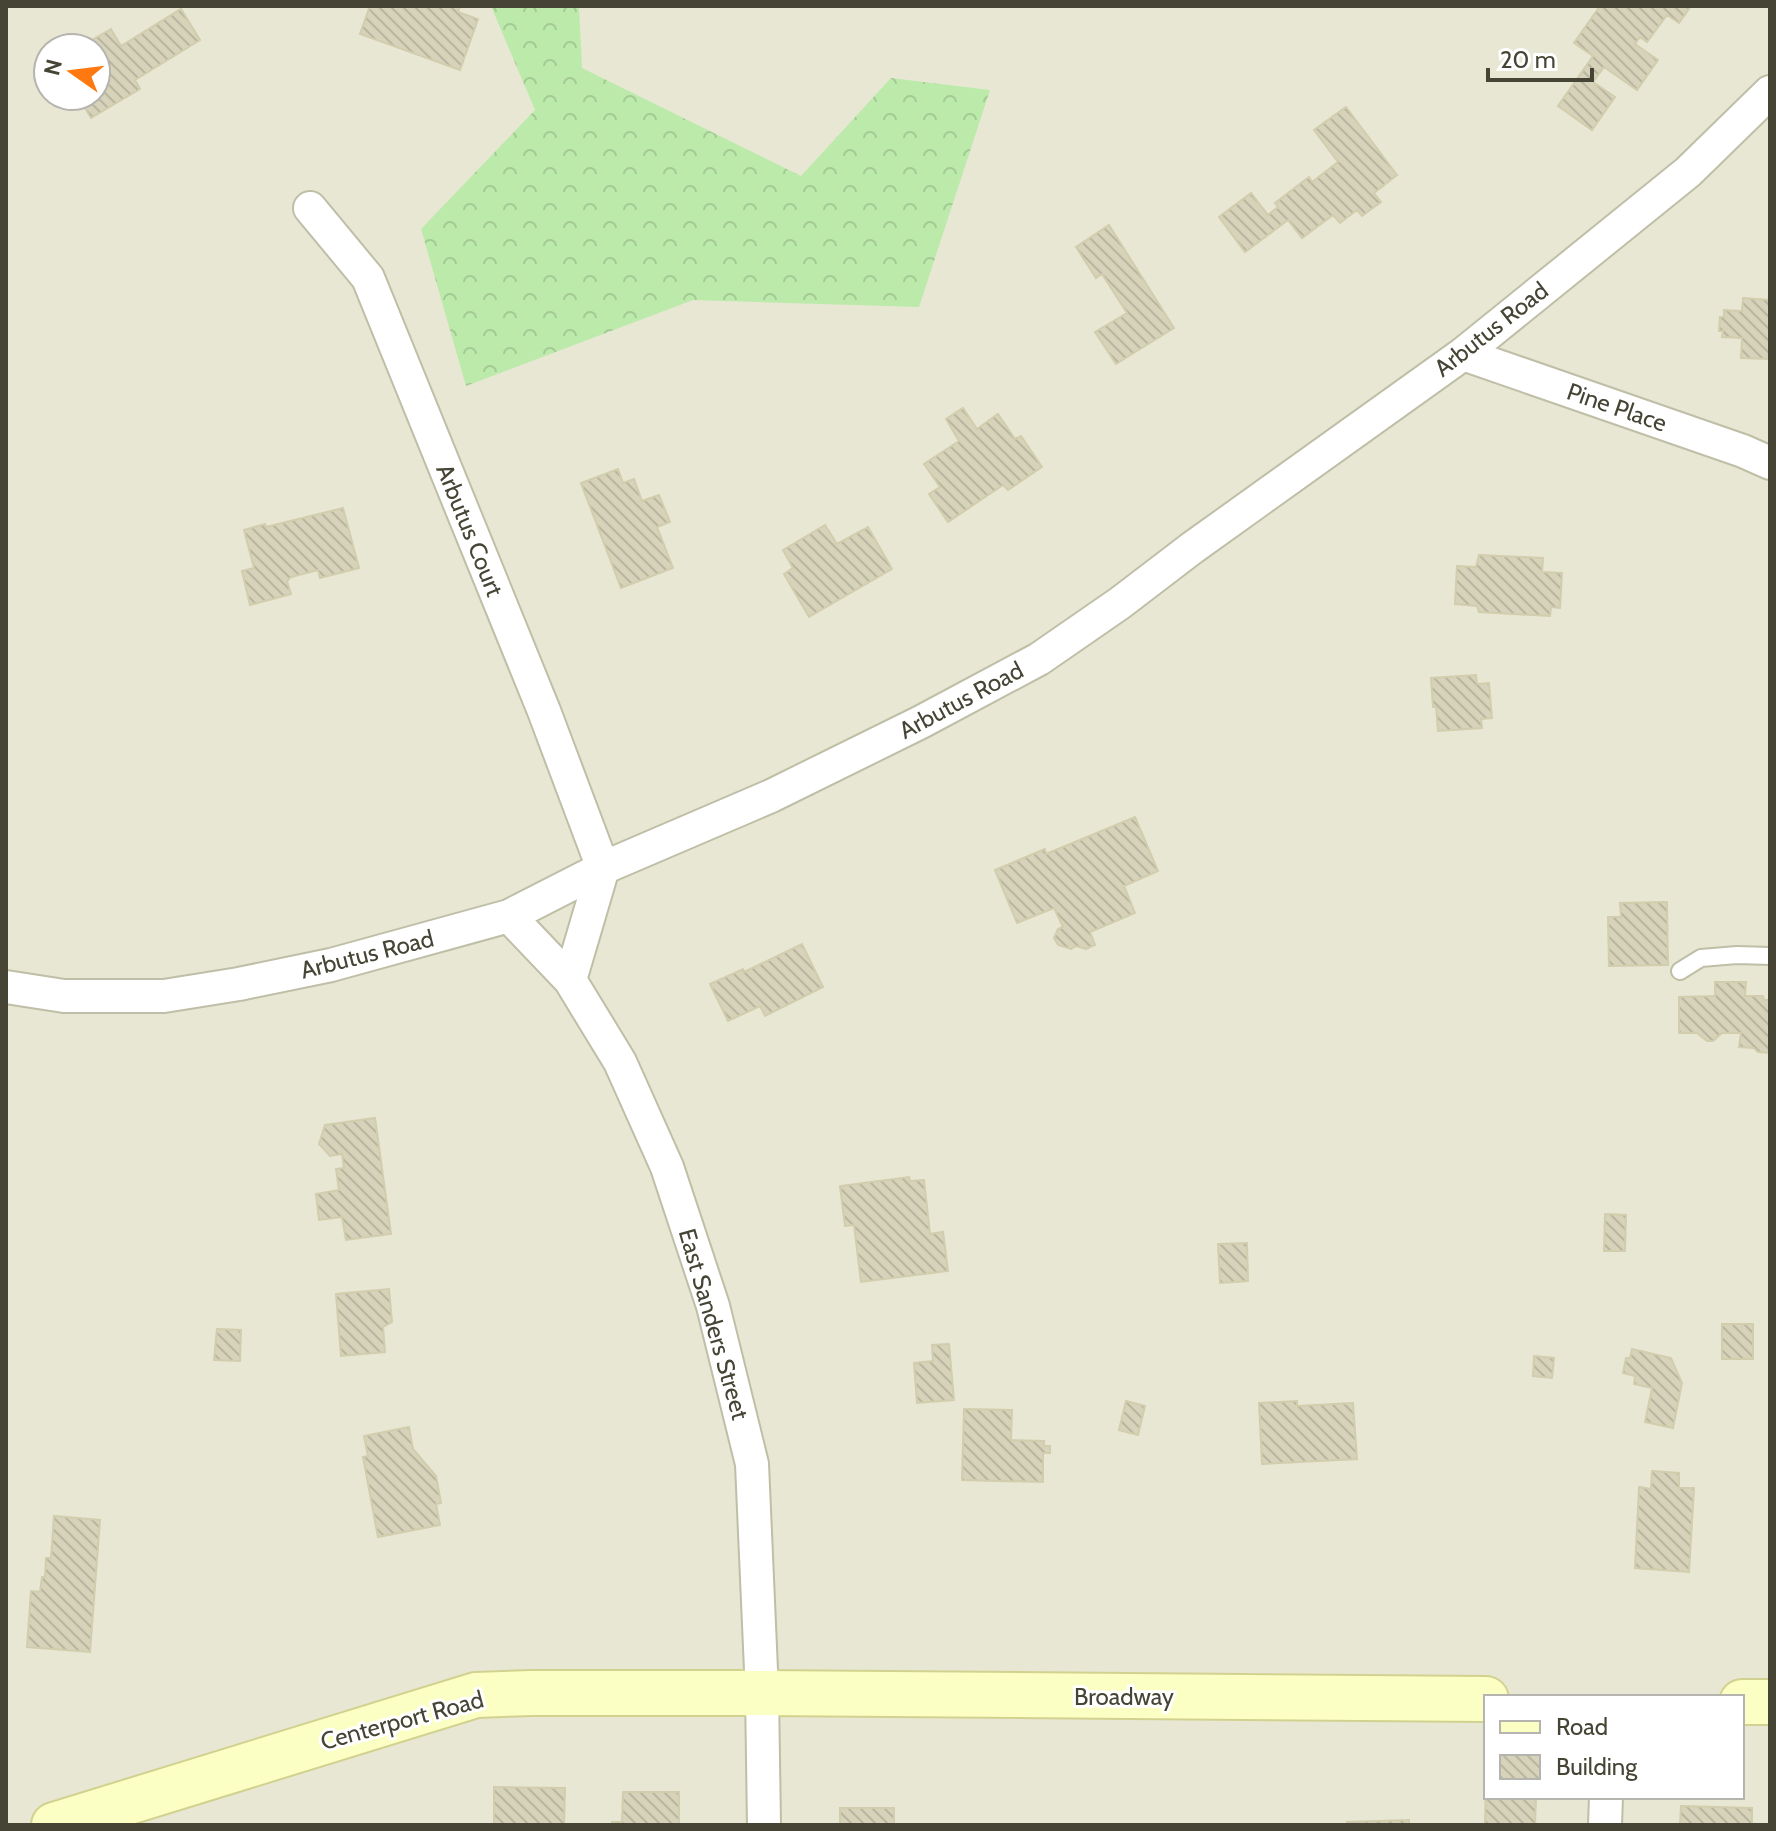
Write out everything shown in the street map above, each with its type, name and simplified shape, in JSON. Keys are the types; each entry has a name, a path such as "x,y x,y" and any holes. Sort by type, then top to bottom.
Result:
{"main road":[{"name":"Broadway","path":"762,1693 1484,1699"},
{"name":"Centerport Road","path":"54,1825 476,1695 762,1693"},
{"path":"1744,1702 1770,1702"}],"street":[{"name":"Arbutus Road","path":"6,987 64,996 164,996 331,965 509,916 603,868 771,796 921,722 1039,659 1463,354 1688,172 1770,92"},
{"name":"Arbutus Court","path":"310,208 368,278 544,711 603,868"},
{"name":"Pine Place","path":"1463,354 1770,463"},
{"path":"570,980 603,868"},
{"name":"East Sanders Street","path":"509,916 570,980 620,1062 661,1154 713,1306 752,1464 764,1825"},
{"path":"1605,1825 1606,1799"}],"lane":[{"path":"1680,971 1701,958 1770,956"}],"shaded area":[{"path":"6,6 1770,6 1770,1825 6,1825"}],"green space":[{"path":"491,6 579,6 582,68 801,176 891,78 990,90 919,307 693,300 466,386 421,229 535,110"}],"building":[{"path":"370,6 460,6 458,12 478,19 460,70 360,34"},
{"path":"1600,6 1691,6 1679,23 1667,15 1647,42 1640,37 1635,44 1658,60 1637,90 1604,67 1593,82 1615,97 1592,130 1558,106 1593,56 1574,43"},
{"path":"181,9 200,40 135,80 140,89 112,106 112,32 106,32 111,29 121,46"},
{"path":"1346,107 1397,175 1374,193 1381,202 1362,216 1357,210 1340,223 1333,215 1302,238 1288,220 1245,252 1219,217 1251,193 1268,215 1278,207 1275,203 1309,177 1312,182 1338,162 1314,130"},
{"path":"87,112 101,112 91,118"},
{"path":"1109,225 1174,328 1116,364 1095,332 1127,313 1102,274 1096,278 1076,247"},
{"path":"1743,298 1769,300 1770,359 1741,358 1742,338 1722,337 1723,331 1719,331 1724,310 1742,311"},
{"path":"963,408 977,429 998,414 1015,439 1021,436 1042,467 1008,490 1003,485 948,522 929,494 940,487 924,464 959,441 946,419"},
{"path":"618,469 623,483 634,479 642,501 659,495 670,522 657,527 673,568 621,588 581,483"},
{"path":"343,508 359,568 320,578 318,570 291,577 287,581 291,594 250,605 242,571 254,568 244,530"},
{"path":"825,525 837,544 868,527 892,569 809,617 784,574 793,568 783,550"},
{"path":"1479,555 1543,558 1542,572 1562,573 1560,608 1551,607 1550,616 1479,612 1477,606 1455,604 1457,566 1476,567"},
{"path":"1476,675 1477,684 1489,683 1492,718 1481,719 1482,728 1438,731 1431,678"},
{"path":"1135,817 1158,871 1124,886 1135,913 1090,932 1095,945 1086,949 1058,945 1054,938 1058,929 1063,927 1054,908 1017,923 995,870 1045,849 1046,854"},
{"path":"1667,902 1668,965 1609,966 1608,917 1621,917 1620,903"},
{"path":"802,944 823,987 765,1016 760,1006 728,1021 710,984 743,969 744,972"},
{"path":"1715,982 1746,982 1745,996 1763,996 1764,1000 1770,1000 1770,1053 1739,1047 1741,1033 1722,1033 1713,1041 1707,1041 1697,1033 1679,1033 1679,997 1715,996"},
{"path":"375,1118 391,1234 346,1240 342,1217 319,1220 316,1194 339,1190 336,1169 344,1168 342,1154 330,1156 319,1144 325,1125"},
{"path":"909,1177 910,1181 924,1180 930,1234 943,1232 948,1271 861,1282 854,1225 845,1226 840,1186"},
{"path":"1605,1214 1626,1215 1625,1251 1604,1251"},
{"path":"1247,1243 1248,1281 1220,1283 1218,1244"},
{"path":"389,1289 392,1322 383,1327 385,1352 341,1356 336,1294"},
{"path":"1722,1324 1753,1324 1753,1359 1722,1359"},
{"path":"217,1329 241,1330 240,1361 214,1360"},
{"path":"949,1344 954,1400 917,1403 914,1363 933,1361 932,1345"},
{"path":"1632,1349 1671,1358 1682,1383 1673,1428 1645,1422 1652,1388 1634,1384 1635,1376 1623,1373 1626,1358 1630,1358"},
{"path":"1534,1356 1554,1358 1552,1378 1533,1376"},
{"path":"1126,1401 1145,1406 1138,1435 1119,1430"},
{"path":"1297,1401 1297,1406 1353,1403 1357,1459 1262,1464 1259,1403"},
{"path":"964,1409 1012,1410 1011,1440 1044,1441 1044,1446 1050,1446 1050,1453 1043,1453 1043,1482 962,1480"},
{"path":"409,1427 413,1449 436,1476 441,1503 436,1504 440,1525 378,1537 363,1457 368,1456 364,1436"},
{"path":"1652,1471 1679,1473 1679,1488 1694,1488 1689,1572 1635,1568 1639,1487 1651,1489"},
{"path":"54,1516 100,1520 90,1652 27,1647 31,1591 40,1592 46,1558 51,1558"},
{"path":"494,1787 565,1788 564,1825 494,1825"},
{"path":"623,1792 679,1792 679,1825 612,1825 612,1822 622,1822"},
{"path":"1486,1799 1536,1799 1535,1825 1485,1825"},
{"path":"1681,1806 1752,1808 1752,1825 1680,1825"},
{"path":"840,1808 894,1808 894,1825 842,1825"},
{"path":"1409,1820 1409,1825 1347,1825 1347,1822"}]}
